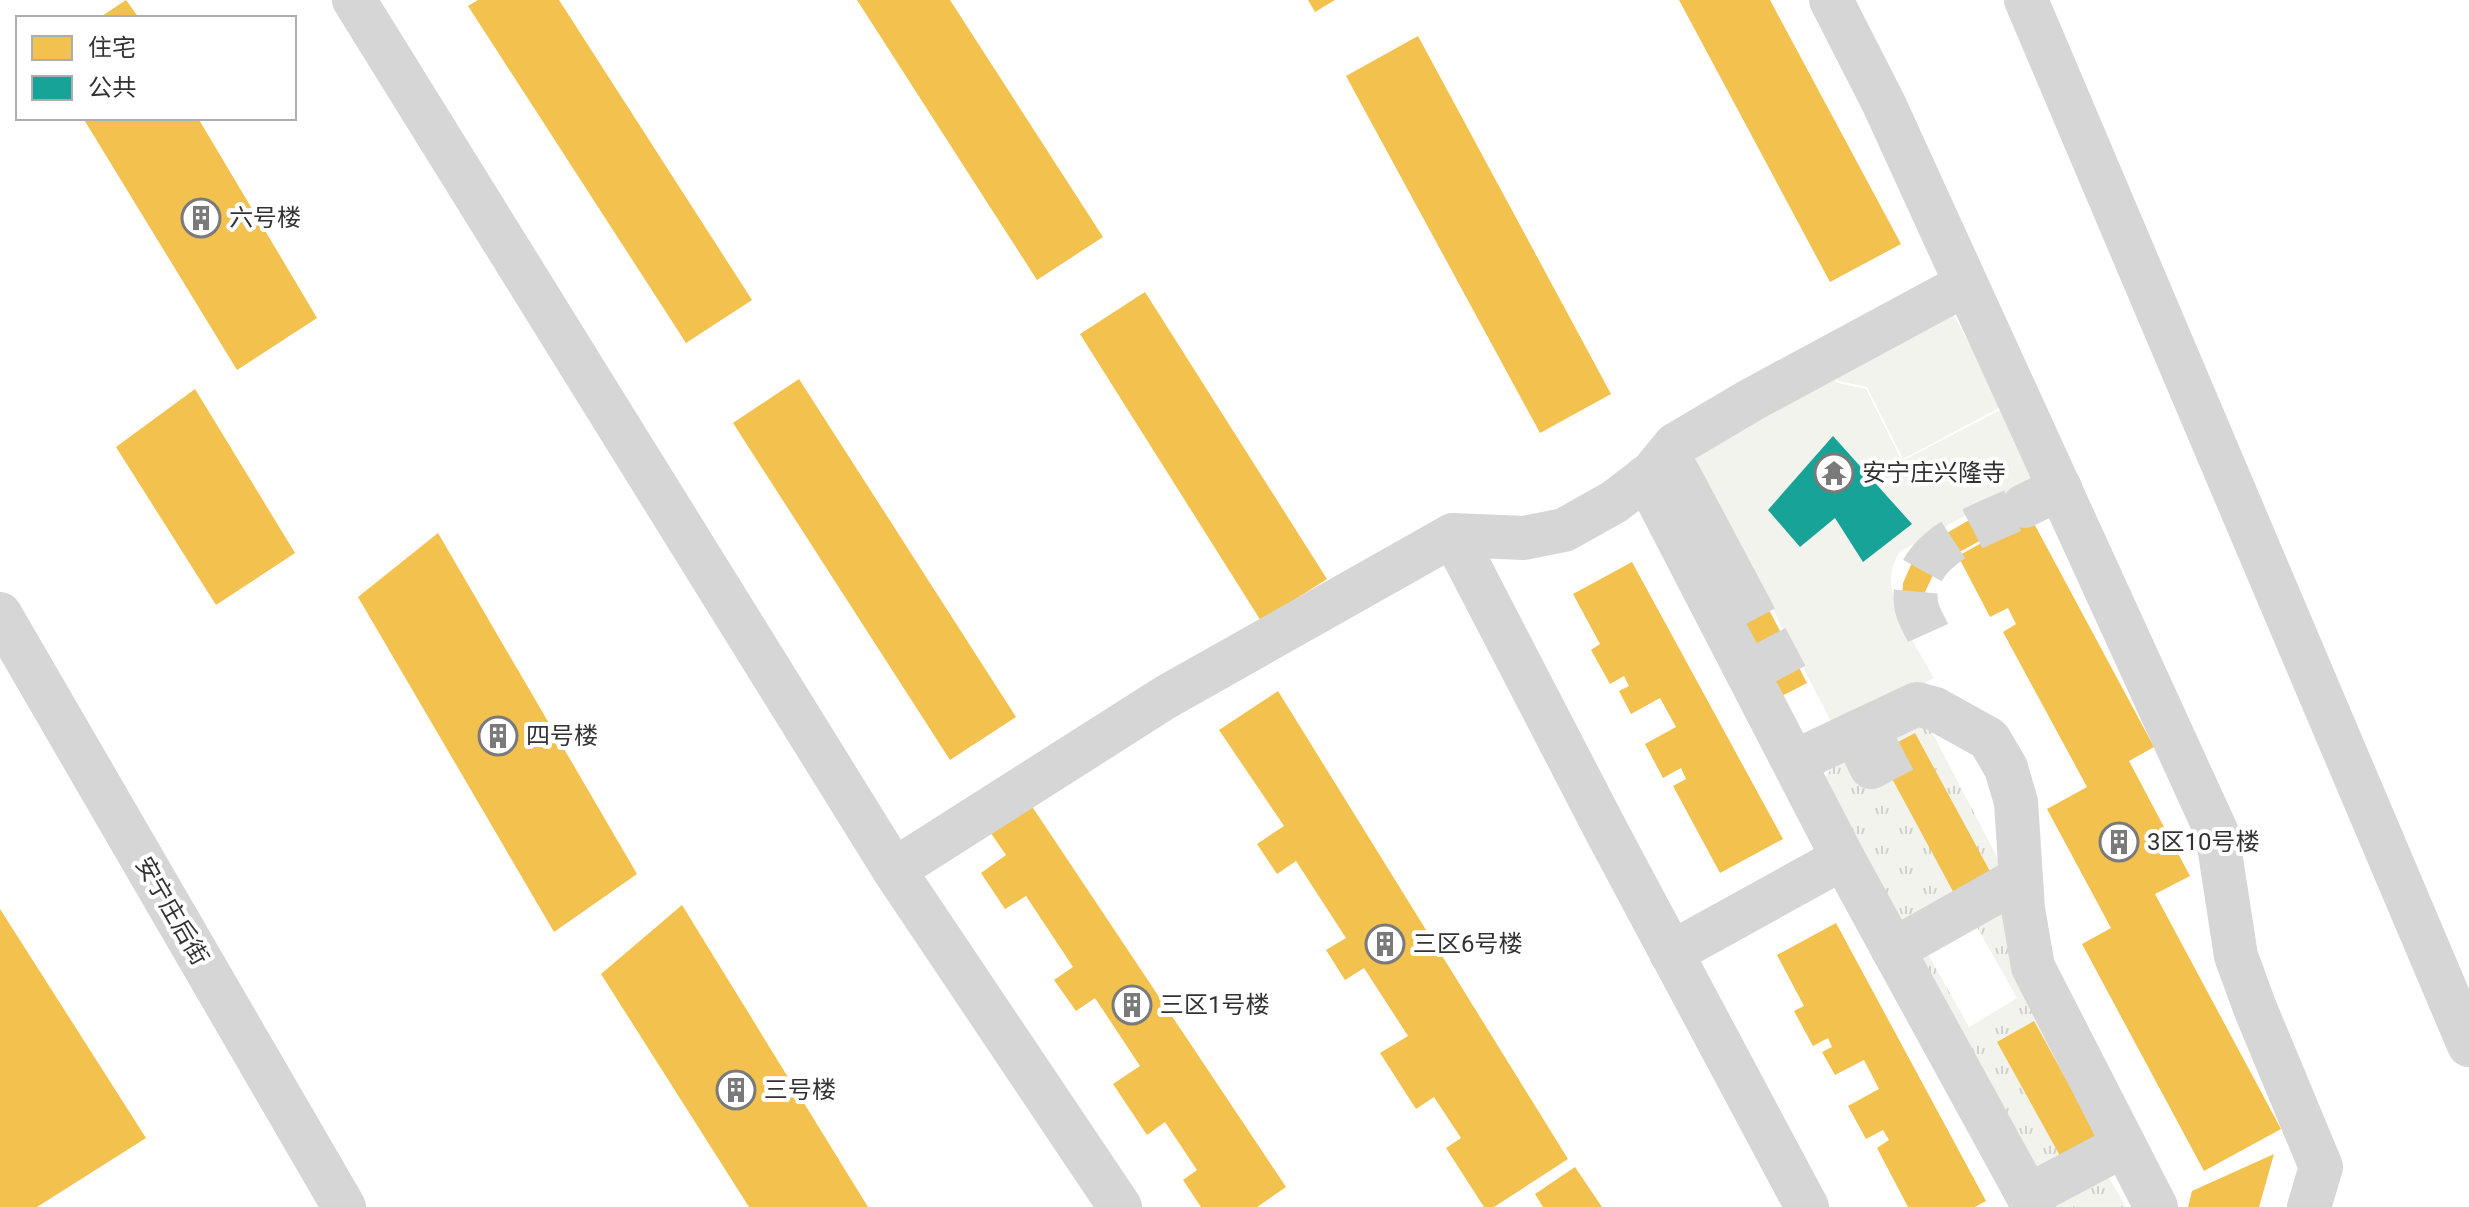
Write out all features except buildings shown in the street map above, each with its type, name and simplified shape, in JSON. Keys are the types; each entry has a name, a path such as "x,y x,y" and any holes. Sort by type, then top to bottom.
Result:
{"street":[{"path":"354,0 894,870 1120,1207"},
{"path":"1831,0 1884,104 1966,284 2042,497 2217,833 2236,956 2321,1167 2309,1207"},
{"path":"2026,0 2469,1045"},
{"path":"894,870 1166,697 1453,535 1524,538 1564,530 1614,502 1675,445 1751,400 1966,284"},
{"path":"1657,465 1735,580"},
{"path":"1657,465 1731,645 1843,858 2031,1201 2124,1145"},
{"path":"1453,535 1807,1207"},
{"name":"安宁庄后街","path":"0,614 337,1204"},
{"path":"1794,762 1863,750 1917,704 1935,709 1989,739 2006,768 2016,802 2023,909 2033,967 2156,1207"},
{"path":"1671,953 1843,858"},
{"path":"1893,950 2021,878"}],"green space":[{"path":"1949,307 2003,406 1903,459 1867,387 1838,381 1829,370"},
{"path":"1827,372 1838,383 1866,389 1902,461 2004,408 2032,479 1899,552 1891,583 1898,611 1934,678 1835,729 1687,444"},
{"path":"1922,713 2010,882 1904,935 1824,779 1839,757 1869,745"},
{"path":"2000,909 2116,1144 2043,1181 1914,955 1925,949 1969,1027 2017,998 1978,929 1977,920"},
{"path":"2105,1171 2126,1207 2051,1207"}],"tunnel":[{"path":"1928,633 1916,604 1917,584 1924,568 1936,553 1952,541 2024,506"},
{"path":"1735,580 1786,676"},
{"path":"1871,767 1903,750"}],"place":[{"name":"六号楼","path":"201,218"},
{"name":"安宁庄兴隆寺","path":"1834,473"},
{"name":"四号楼","path":"498,736"},
{"name":"3区10号楼","path":"2119,842"},
{"name":"三区6号楼","path":"1385,944"},
{"name":"三区1号楼","path":"1132,1005"},
{"name":"三号楼","path":"736,1090"}]}
